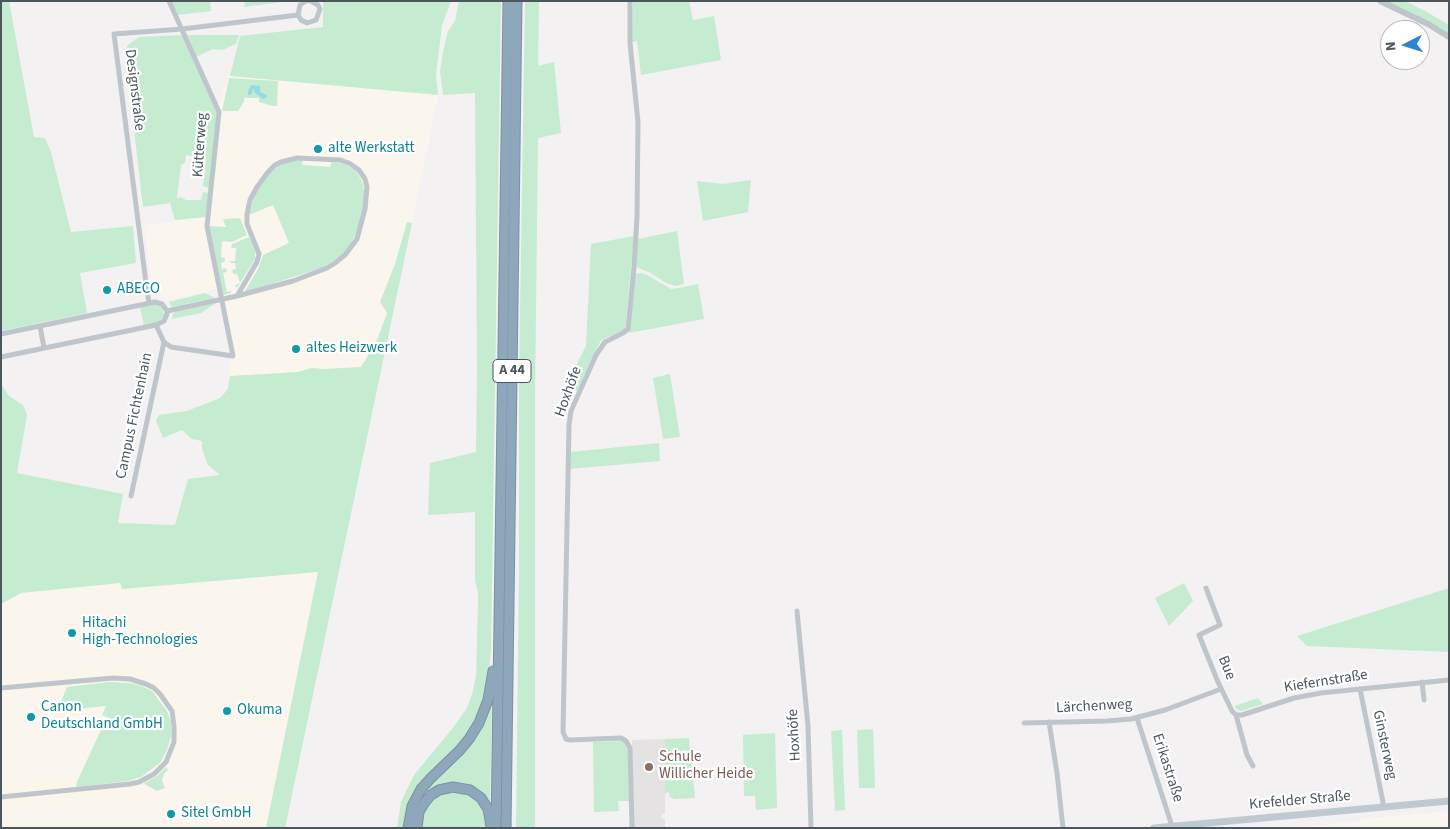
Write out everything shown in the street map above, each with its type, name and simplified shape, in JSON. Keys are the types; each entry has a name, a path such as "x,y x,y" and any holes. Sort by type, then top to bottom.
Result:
{"highway":[{"name":"A 44","path":"496,828 508,1"},
{"name":"A 44","path":"508,828 506,810 517,1"},
{"path":"408,828 412,806 421,789 460,750 481,719 490,691 499,634"},
{"path":"417,828 419,812 427,799 439,790 453,787 470,790 481,798 489,812 491,828"}],"main road":[{"name":"Krefelder Straße","path":"1154,828 1449,801"}],"street":[{"name":"Kütterweg","path":"170,1 218,112 208,226 222,299"},
{"path":"298,15 300,6 307,1"},
{"name":"Designstraße","path":"149,303 114,34 298,15 301,20 307,23 316,20 320,10 318,5 312,1"},
{"name":"Hoxhöfe","path":"630,1 630,43 638,122 634,267 628,329 605,342 596,354 572,411 569,425 563,732 566,739 570,740 621,738 626,741 630,748 632,828"},
{"path":"1380,1 1428,24 1449,37"},
{"path":"167,311 237,296 293,281 327,268 345,255 357,239 365,209 366,179 359,170 349,163 340,160 297,158 281,162 268,172 250,200 247,214 247,224 259,254 257,262 237,296"},
{"name":"Campus Fichtenhain","path":"1,357 156,325 164,342 171,347 233,356 222,299"},
{"path":"1,334 159,302 167,311 167,314 164,322 156,325"},
{"path":"40,326 44,348"},
{"name":"Campus Fichtenhain","path":"130,496 164,342"},
{"name":"Bue","path":"1206,588 1220,625 1200,635 1221,689 1232,712 1236,715 1247,754 1253,766"},
{"name":"Hoxhöfe","path":"798,611 808,726 811,828"},
{"path":"1,688 113,678 130,679 146,684 160,694 172,711 174,726 174,742 166,762 154,774 139,782 1,797"},
{"name":"Kiefernstraße","path":"1236,715 1242,715 1307,696 1360,688 1449,680"},
{"path":"1422,682 1424,700"},
{"name":"Ginsterweg","path":"1360,688 1383,802 1382,807"},
{"name":"Lärchenweg","path":"1024,723 1107,721 1137,718 1165,710 1221,689"},
{"name":"Erikastraße","path":"1137,718 1172,826"},
{"path":"1048,722 1056,766 1063,828"}],"shaded area":[{"path":"228,76 438,95 412,223 407,222 395,264 380,302 387,313 377,340 361,367 311,368 298,372 230,376 230,352 219,294 208,195 216,114"},
{"path":"205,217 217,289 171,299 154,296 144,225"},
{"path":"318,572 266,828 1,828 1,604 21,593 121,583 122,589"},
{"name":"Schule Willicher Heide","path":"665,739 665,814 662,814 662,819 665,819 665,828 634,828 632,740"},
{"path":"1449,811 1449,828 1290,828 1360,821 1360,819"}],"green space":[{"path":"1,1 9,1 34,137 45,138 51,152 71,232 133,226 136,263 80,273 87,313 1,331"},
{"path":"171,1 210,1 211,11 178,15"},
{"path":"245,1 290,1 244,7"},
{"path":"323,1 451,1 442,25 436,75 438,95 230,76 240,36 323,27"},
{"path":"459,1 501,1 491,650 488,681 482,705 474,724 465,738 408,806 404,828 397,828 401,802 414,775 467,708 476,676 478,592 475,581 475,512 428,515 430,463 476,452 475,93 443,95 440,71 448,31 455,21"},
{"path":"525,1 539,1 538,66 554,62 561,133 538,138 535,396 535,828 516,828 519,375"},
{"path":"633,1 689,1 693,20 714,16 721,60 641,75 637,41 632,42"},
{"path":"1386,1 1405,1 1427,12 1449,25 1449,35 1430,25 1430,20 1421,20"},
{"path":"183,35 217,111 209,188 203,186 206,159 186,155 185,163 181,165 177,198 201,200 203,192 209,193 205,217 175,220 170,203 143,207 125,52 128,45 139,37"},
{"path":"187,35 239,35 236,44 222,50 213,49 196,57"},
{"path":"229,78 278,81 277,106 259,102 259,98 244,98 244,102 238,111 222,111"},
{"path":"303,160 302,165 330,167 332,162 345,164 356,171 362,181 365,192 363,210 356,234 343,254 324,267 247,292 245,291 258,269 263,255 289,243 273,205 249,215 253,200 260,185 273,170 284,162"},
{"path":"751,180 748,212 703,221 697,181 723,184"},
{"path":"240,218 247,235 232,242 222,241 221,257 225,258 225,261 221,263 222,269 226,268 227,272 223,273 227,292 231,291 231,293 223,295 209,226 226,227 223,219"},
{"path":"407,222 412,223 285,828 266,828 318,572 122,589 120,583 21,593 1,604 1,384 9,396 23,405 27,415 17,473 123,494 118,523 175,525 188,479 220,475 208,465 202,449 202,441 192,439 182,430 163,438 156,421 159,415 187,411 220,398 228,389 230,376 298,372 311,368 361,367 377,340 387,313 380,302 395,264"},
{"path":"677,231 684,284 676,286 666,283 651,273 638,268 635,264 638,239"},
{"path":"634,236 625,330 601,340 577,391 571,391 576,365 586,346 591,244"},
{"path":"249,237 255,251 255,259 237,288 235,285 240,283 237,274 233,274 232,270 236,269 235,263 230,261 235,261 236,248 231,248 232,244"},
{"path":"641,273 671,289 698,284 704,319 629,333 634,274"},
{"path":"205,293 215,298 172,307 169,302"},
{"path":"216,303 201,313 172,319 173,313 177,311"},
{"path":"153,305 162,308 164,315 157,323 144,326 140,307"},
{"path":"670,374 680,437 663,439 653,378"},
{"path":"659,443 660,461 570,469 570,452"},
{"path":"1184,583 1193,601 1169,626 1155,598"},
{"path":"1449,588 1449,652 1307,646 1297,636"},
{"path":"109,682 130,683 152,691 167,711 171,722 171,737 160,763 141,777 128,781 77,787 76,784 107,717 102,715 106,706 57,711 67,687"},
{"path":"492,697 490,809 467,787 428,796 415,828 413,828 417,803 429,784 461,752"},
{"path":"1258,698 1263,704 1241,711 1236,709 1235,706"},
{"path":"873,729 875,788 859,788 857,730"},
{"path":"842,730 845,810 835,811 831,731"},
{"path":"775,733 777,808 756,810 755,796 744,796 743,735"},
{"path":"689,738 695,798 674,799 667,792 665,794 665,739"},
{"path":"621,741 625,743 628,751 629,801 618,801 619,811 594,812 593,742"},
{"path":"166,767 168,770 164,774 162,781 165,788 157,791 144,783 157,776"},
{"path":"454,791 465,792 481,804 488,828 420,828 423,811 428,804 436,796"}],"water":[{"path":"251,85 260,86 260,92 267,95 266,98 263,99 255,93 253,88 252,94 248,95"}],"place":[{"name":"alte Werkstatt","path":"318,149"},
{"name":"ABECO","path":"107,290"},
{"name":"altes Heizwerk","path":"296,349"},
{"name":"Hitachi High-Technologies","path":"72,633"},
{"name":"Okuma","path":"227,711"},
{"name":"Canon Deutschland GmbH","path":"31,717"},
{"name":"Schule Willicher Heide","path":"649,767"},
{"name":"Sitel GmbH","path":"171,814"}]}
